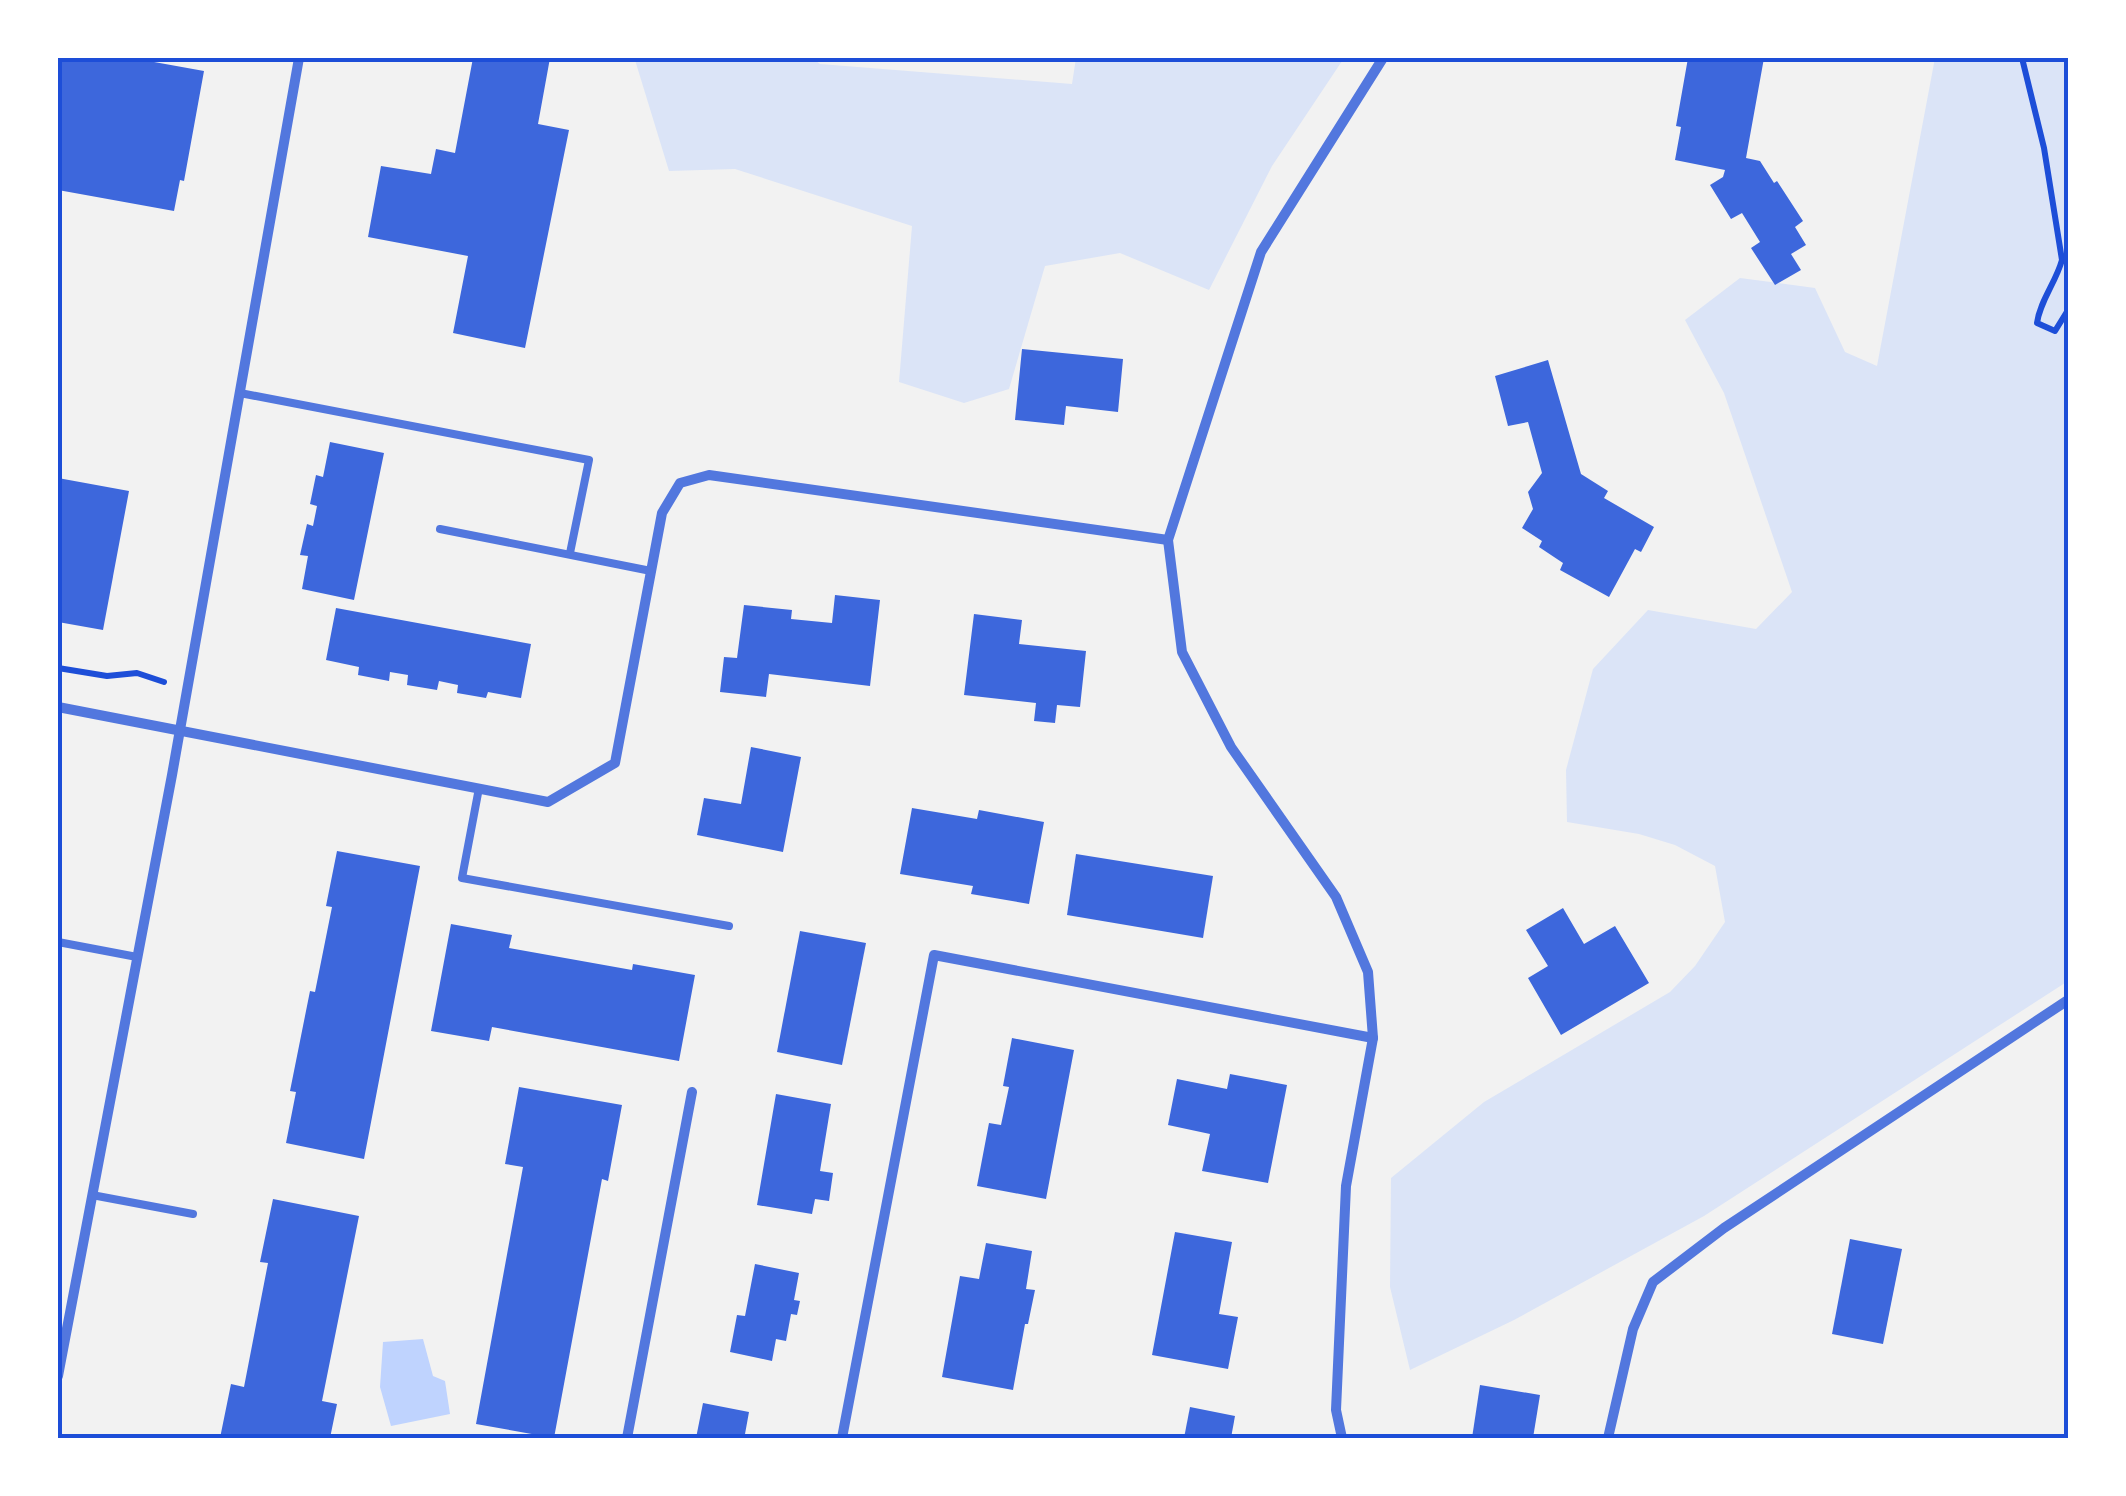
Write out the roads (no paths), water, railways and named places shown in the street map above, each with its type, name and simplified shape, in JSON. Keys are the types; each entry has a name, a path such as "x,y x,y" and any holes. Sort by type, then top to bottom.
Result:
{"street":[{"path":"58,1376 62,1327 92,1194 188,691 300,58"},
{"path":"1342,1438 1336,1410 1346,1186 1372,1038 1368,972 1336,897 1232,747 1182,652 1168,540 1261,252 1383,58"},
{"path":"58,707 548,802 616,763 662,512 680,483 708,474 1168,540"},
{"path":"842,1438 934,955 1372,1038"},
{"path":"1608,1438 1632,1330 1653,1282 1724,1228 2068,1000"},
{"path":"628,1438 692,1092"}],"lane":[{"path":"240,393 589,460 570,553"},
{"path":"440,529 651,570"},
{"path":"479,788 462,878 729,926"},
{"path":"58,942 137,957"},
{"path":"92,1194 194,1214"}],"water":[{"path":"423,1339 433,1376 445,1381 450,1414 391,1426 380,1387 383,1342"}]}
